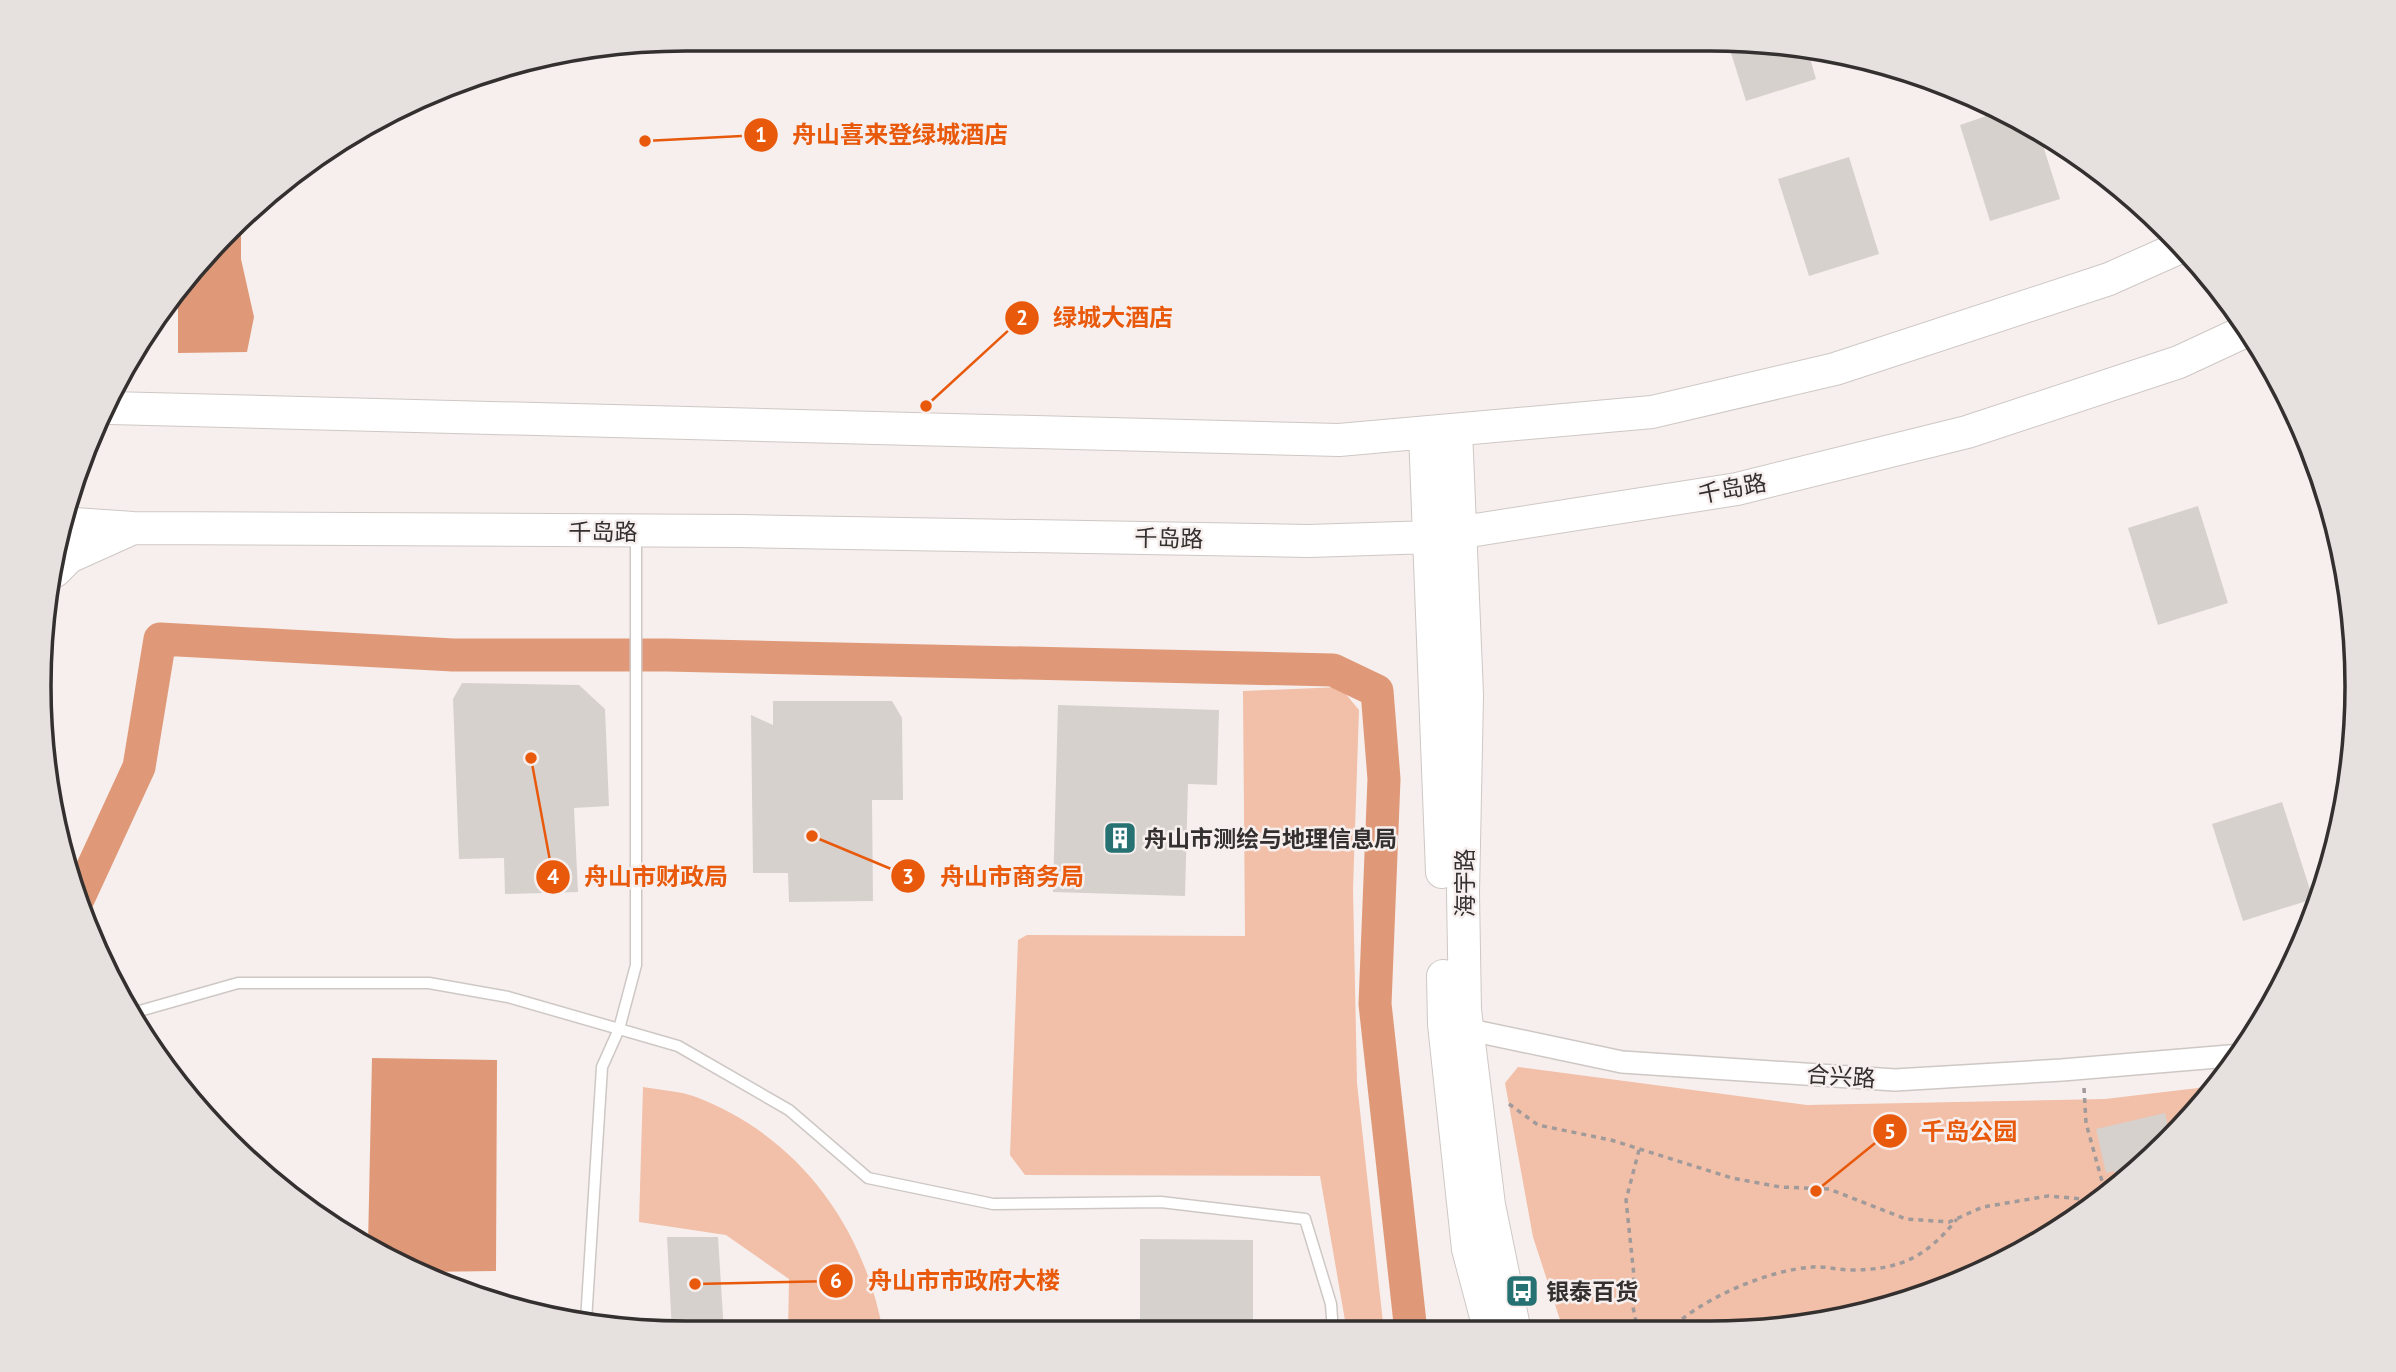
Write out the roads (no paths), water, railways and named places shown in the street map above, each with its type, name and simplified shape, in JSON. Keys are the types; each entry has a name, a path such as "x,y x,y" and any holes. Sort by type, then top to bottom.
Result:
{"street":[{"path":"115,408 1326,439 1440,431 1652,411 1835,369 2109,279 2172,251"},
{"name":"千岛路","path":"72,524 133,528 636,531 1309,541 1446,535 1737,489 1967,432 2179,362 2239,334"},
{"path":"121,396 147,409"},
{"name":"海宇路","path":"1440,431 1446,535 1468,695 1455,1027 1468,1249 1487,1321"},
{"path":"63,564 69,557 133,528"},
{"name":"海宇路","path":"1455,1027 1513,1321"},
{"name":"合兴路","path":"1455,1027 1622,1062 1895,1080 2081,1069 2226,1056"}],"lane":[{"path":"586,1313 602,1067 619,1029 636,965 636,531"},
{"path":"140,1011 239,983 429,983 508,997 678,1046 789,1110 868,1178 993,1204 1161,1202 1305,1219 1331,1304 1332,1321"}],"waterway":[{"path":"83,888 139,767 160,639 453,655 667,655 1333,670 1377,691 1384,779 1375,1004 1410,1321"}],"place":[{"name":"舟山喜来登绿城酒店","path":"645,141"},
{"name":"绿城大酒店","path":"926,406"},
{"name":"舟山市财政局","path":"531,758"},
{"name":"舟山市商务局","path":"812,836"},
{"name":"舟山市测绘与地理信息局","path":"1120,838"},
{"name":"千岛公园","path":"1816,1191"},
{"name":"舟山市市政府大楼","path":"695,1284"},
{"name":"银泰百货","path":"1522,1291"}]}
